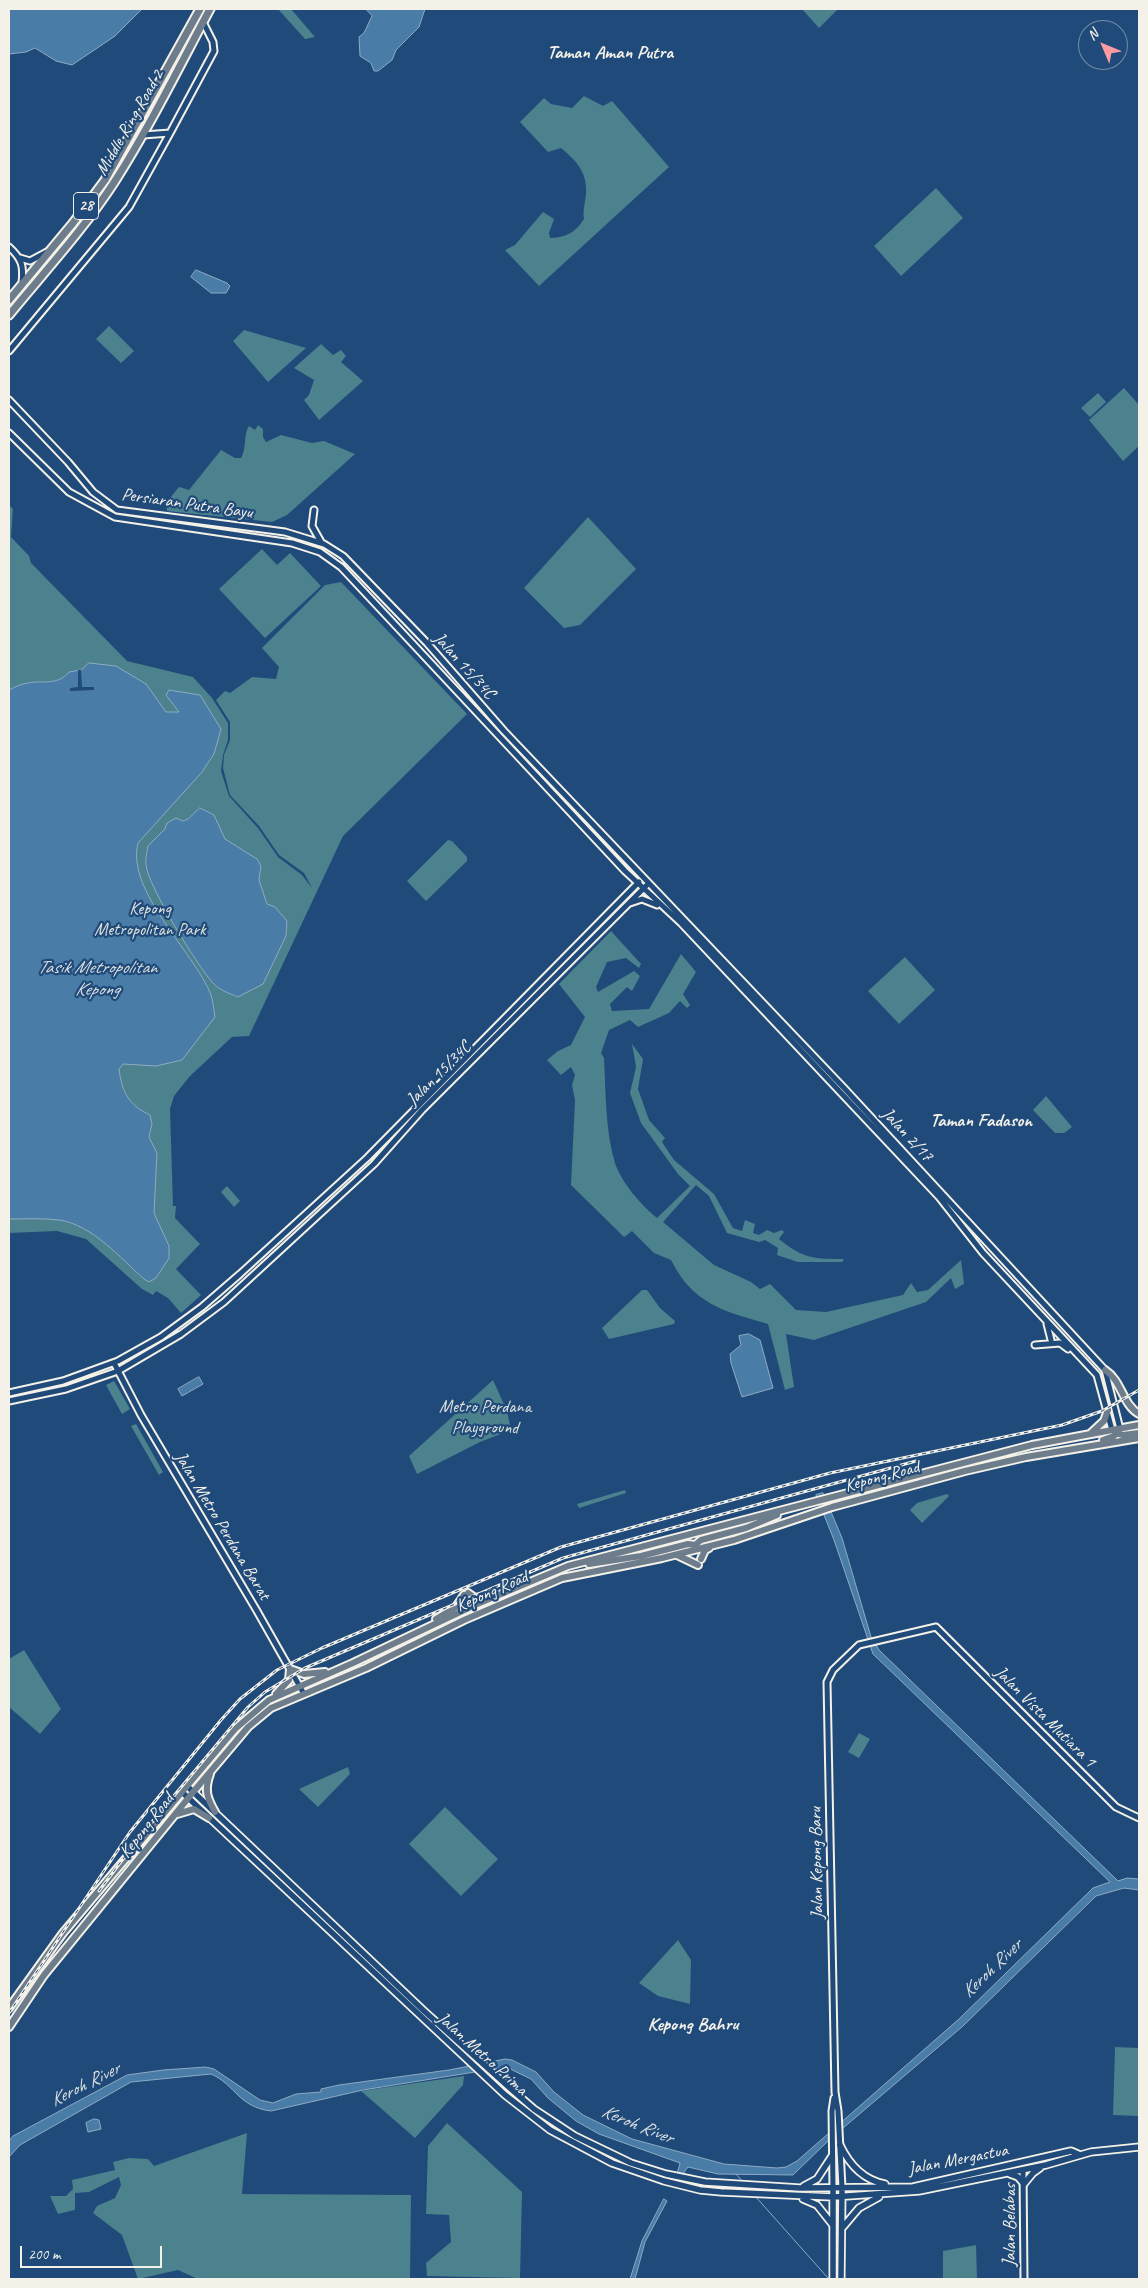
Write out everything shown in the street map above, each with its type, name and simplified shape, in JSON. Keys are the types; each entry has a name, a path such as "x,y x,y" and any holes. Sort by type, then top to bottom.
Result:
{"highway":[{"name":"Middle Ring Road 2","path":"9,300 106,180 200,9"},
{"name":"Middle Ring Road 2","path":"9,315 93,212 143,135 210,9"}],"main road":[{"path":"1105,1370 1116,1381 1130,1407 1139,1414"},
{"path":"1090,1434 1104,1421 1108,1410"},
{"name":"Kepong Road","path":"9,2008 63,1934 191,1789 235,1729 269,1700 399,1642 504,1592 568,1566 1032,1445 1116,1431 1139,1425"},
{"path":"1048,1454 1066,1446 1107,1439 1116,1431 1123,1436 1139,1433"},
{"name":"Kepong Road","path":"191,1789 211,1771 261,1714 366,1668 545,1584 562,1578 742,1538 820,1510 965,1471 1139,1438"},
{"path":"568,1566 626,1559 688,1544 696,1548 701,1540 746,1528 803,1504"},
{"path":"676,1554 700,1562 705,1550 714,1545"},
{"path":"399,1642 456,1607 466,1594 478,1598 504,1592"},
{"path":"269,1700 288,1683 290,1669 304,1674 338,1670"},
{"path":"211,1771 206,1792 215,1812"},
{"name":"Jalan Metro Prima","path":"191,1789 511,2090 534,2109 575,2136 632,2163 666,2174 705,2182 747,2186 833,2188"},
{"name":"Kepong Road","path":"9,2028 44,1975 173,1817 185,1796"},
{"name":"Jalan Metro Prima","path":"185,1796 451,2047 506,2096 550,2130 612,2163 664,2181 700,2190 759,2195 843,2197"},
{"path":"173,1817 189,1808 199,1810 210,1818"},
{"path":"840,2143 848,2159 860,2172 874,2181 893,2186"},
{"name":"Jalan Mergastua","path":"843,2197 919,2191 1008,2174 1071,2159 1078,2154 1110,2148 1139,2147"},
{"name":"Jalan Mergastua","path":"833,2188 928,2184 1071,2151 1078,2154"},
{"path":"800,2188 817,2178 832,2156"},
{"path":"1013,2165 1023,2170 1038,2159"},
{"path":"1008,2174 1015,2176 1024,2184 1033,2172 1046,2165"},
{"path":"832,2279 833,2188"},
{"path":"841,2279 842,2188"},
{"path":"842,2228 859,2208 883,2195"},
{"path":"795,2196 817,2205 833,2226"}],"street":[{"path":"9,351 129,207 214,51 214,42 203,22"},
{"path":"143,135 170,133"},
{"path":"9,247 20,258 24,270 22,284"},
{"path":"20,258 30,261 50,251"},
{"name":"Persiaran Putra Bayu","path":"9,400 68,462 93,492 117,510 285,532 321,543 343,556 362,576"},
{"name":"Persiaran Putra Bayu","path":"9,433 69,492 115,517 304,546 331,558 357,582"},
{"path":"314,510 312,526 321,543"},
{"name":"Jalan 15/34C","path":"118,1371 181,1334 247,1281 374,1164 422,1110 626,901 642,878 504,732 427,643 362,576"},
{"name":"Jalan 15/34C","path":"357,582 638,883"},
{"path":"625,871 630,884 626,901 642,899 666,910"},
{"name":"Jalan 2/17","path":"642,878 851,1095 1105,1370 1116,1431"},
{"name":"Jalan 2/17","path":"638,883 666,910 939,1197 983,1252 1099,1380 1116,1431"},
{"name":"Jalan 15/34C","path":"114,1363 146,1346 182,1323 240,1274 367,1158 626,901 648,884"},
{"path":"1044,1318 1051,1340"},
{"path":"1036,1345 1060,1343 1076,1354"},
{"path":"9,1392 63,1381 114,1363"},
{"name":"Jalan Metro Perdana Barat","path":"114,1363 141,1416 304,1694"},
{"path":"9,1401 59,1391 118,1371"},
{"name":"Jalan Vista Mutiara 1","path":"858,1644 936,1627 1116,1807 1139,1818"},
{"name":"Jalan Kepong Baru","path":"833,2188 832,2146 835,2092 827,1682 832,1670 858,1644"},
{"name":"Jalan Kepong Baru","path":"835,2111 840,2143 842,2188"},
{"name":"Jalan Belabas","path":"1023,2170 1024,2279"}],"green space":[{"path":"278,9 291,9 315,37 305,39"},
{"path":"802,9 838,9 819,28"},
{"path":"584,96 603,106 612,101 669,167 539,286 505,250 515,245 543,212 554,219 549,233 550,238 561,237 574,231 584,219 586,187 584,175 570,156 561,148 548,152 520,122 544,98 551,104 572,108"},
{"path":"936,188 963,218 901,276 874,246"},
{"path":"109,326 134,351 121,363 96,339"},
{"path":"244,330 306,348 268,382 233,341"},
{"path":"321,344 333,355 341,350 346,356 341,362 363,381 319,420 304,400 309,395 314,380 294,368"},
{"path":"1124,388 1139,405 1139,446 1123,461 1089,420"},
{"path":"1098,393 1106,402 1090,417 1081,408"},
{"path":"258,425 263,429 263,437 266,442 281,435 312,443 324,441 355,454 287,515 272,522 167,511 166,503 179,487 189,490 221,450 235,458 241,458 249,426 255,430"},
{"name":"Kepong Metropolitan Park","path":"9,505 13,509 11,537 29,556 31,563 127,661 193,677 212,698 228,723 228,740 223,755 221,771 229,796 258,828 278,857 302,875 312,888 304,873 279,855 259,826 230,795 223,768 224,755 230,740 230,722 216,700 225,691 230,693 252,677 276,679 279,667 262,648 325,585 341,582 467,714 343,836 249,1036 232,1037 190,1076 174,1096 170,1109 173,1206 176,1206 175,1218 200,1244 176,1269 201,1295 181,1313 168,1298 156,1291 153,1295 142,1289 86,1239 57,1231 9,1233"},
{"path":"588,517 636,569 580,625 564,628 524,588"},
{"path":"262,549 277,565 290,553 321,586 265,638 219,589"},
{"path":"448,840 452,841 467,857 467,861 426,901 407,881"},
{"path":"611,931 641,964 639,968 626,958 607,962 596,987 598,992 634,971 640,976 632,991 627,987 610,1004 612,1011 649,1009 681,954 696,972 683,994 690,1005 687,1008 680,1001 669,1013 638,1027 630,1020 609,1030 601,1053 604,1058 608,1124 615,1163 627,1186 645,1207 657,1218 690,1186 678,1174 641,1123 630,1093 636,1067 632,1044 643,1059 638,1089 649,1120 665,1138 662,1142 674,1160 714,1194 733,1228 742,1231 745,1220 755,1224 753,1233 759,1235 767,1230 774,1233 782,1230 784,1232 779,1239 795,1251 817,1258 844,1259 842,1262 798,1262 777,1255 778,1248 765,1240 759,1242 727,1233 709,1196 696,1185 663,1222 714,1265 751,1282 760,1289 770,1284 796,1310 826,1312 903,1295 911,1283 917,1292 928,1290 961,1260 964,1284 955,1289 951,1278 926,1302 814,1340 786,1334 794,1387 785,1390 768,1324 723,1310 699,1296 689,1287 671,1260 654,1253 632,1231 624,1237 571,1185 575,1100 572,1085 575,1075 571,1067 561,1075 547,1060 558,1051 571,1045 585,1017 559,984"},
{"path":"905,957 935,990 899,1024 868,991"},
{"path":"1046,1096 1072,1127 1064,1133 1055,1133 1033,1110"},
{"path":"227,1186 240,1201 234,1207 221,1192"},
{"path":"642,1290 647,1290 660,1308 675,1321 674,1324 609,1339 602,1328"},
{"name":"Metro Perdana Playground","path":"493,1380 507,1411 511,1430 480,1442 417,1474 409,1456"},
{"path":"114,1381 130,1409 122,1414 106,1385"},
{"path":"136,1424 163,1472 159,1475 131,1426"},
{"path":"625,1490 626,1493 579,1508 577,1504"},
{"path":"947,1494 949,1496 922,1523 910,1510 917,1503"},
{"path":"24,1650 61,1709 40,1734 9,1707 9,1659"},
{"path":"859,1733 870,1739 859,1758 848,1752"},
{"path":"348,1767 350,1774 318,1807 299,1789"},
{"path":"445,1807 498,1859 461,1896 409,1844"},
{"path":"678,1940 691,1960 690,2004 658,1996 639,1983"},
{"path":"1115,2047 1139,2048 1139,2116 1113,2115"},
{"path":"464,2076 463,2085 415,2138 361,2091"},
{"path":"447,2123 522,2192 520,2278 427,2276 426,2263 451,2242 449,2215 426,2214 428,2146"},
{"path":"247,2133 242,2194 411,2195 410,2279 198,2279 178,2270 138,2279 122,2235 93,2213 97,2206 115,2198 121,2185 119,2177 89,2192 75,2193 75,2210 58,2214 50,2196 66,2196 73,2189 72,2180 115,2170 113,2162 129,2158 148,2159 154,2166"},
{"path":"976,2245 977,2279 943,2279 943,2251"}],"water":[{"path":"9,9 142,9 115,36 72,65 56,61 35,48 26,52 9,54"},
{"path":"366,9 425,9 419,27 396,50 392,60 378,71 374,71 371,63 360,56 359,37 364,33 372,16"},
{"path":"196,270 227,283 230,286 226,293 211,293 191,277"},
{"name":"Tasik Metropolitan Kepong","path":"89,663 116,666 146,684 166,712 179,712 166,695 169,690 200,695 221,729 214,754 202,772 138,843 137,862 142,881 151,901 202,978 211,995 215,1017 182,1060 156,1066 123,1064 119,1069 122,1085 128,1097 137,1107 150,1115 152,1124 149,1137 157,1153 154,1213 169,1246 169,1258 156,1278 149,1282 95,1235 83,1228 59,1220 9,1219 9,690 25,683 55,681 69,672 81,670"},
{"path":"200,808 214,815 225,839 257,859 261,866 259,880 267,904 275,907 287,921 286,936 263,984 238,997 218,987 205,973 164,907 155,890 146,865 148,846 165,829 167,823 176,818 183,821 188,819"},
{"path":"749,1334 760,1340 773,1388 742,1397 730,1354 741,1345 739,1336"},
{"path":"199,1377 203,1384 182,1396 178,1389"},
{"path":"823,1493 842,1538 871,1637 879,1650 1118,1881 1127,1878 1139,1879 1139,1890 1124,1888 1096,1896 963,2026 829,2140 793,2175 718,2174 688,2167 682,2175 677,2174 680,2163 599,2134 576,2121 548,2098 531,2079 506,2067 363,2090 271,2111 251,2105 211,2074 131,2082 20,2145 9,2157 9,2141 13,2136 127,2075 206,2067 214,2069 260,2100 273,2103 296,2094 321,2092 321,2089 339,2085 449,2070 505,2059 512,2060 536,2072 554,2092 583,2115 632,2139 724,2164 777,2168 786,2167 797,2161 959,2019 1093,1888 1110,1882 873,1654 834,1540 816,1495"},
{"path":"94,2119 99,2120 101,2129 88,2132 86,2123"},
{"path":"664,2199 667,2201 645,2242 635,2279 630,2279 642,2241"}],"pier":[{"path":"78,670 81,670 82,687 94,687 94,690 70,691 70,688 78,687"}],"waterway":[{"path":"736,2174 743,2182"},
{"path":"755,2196 828,2278"}],"railway":[{"path":"9,2013 130,1832 240,1699 277,1670 322,1648 561,1547 830,1473 1062,1425 1102,1411 1139,1390"},
{"path":"99,1891 138,1839 248,1707 265,1692 305,1668 563,1558 916,1461"}],"district":[{"name":"Taman Aman Putra","path":"610,53"},
{"name":"Taman Fadason","path":"981,1121"},
{"name":"Kepong Bahru","path":"693,2025"}],"water label":[{"name":"Keroh River","path":"992,1969"},
{"name":"Keroh River","path":"85,2085"},
{"name":"Keroh River","path":"637,2125"}]}
